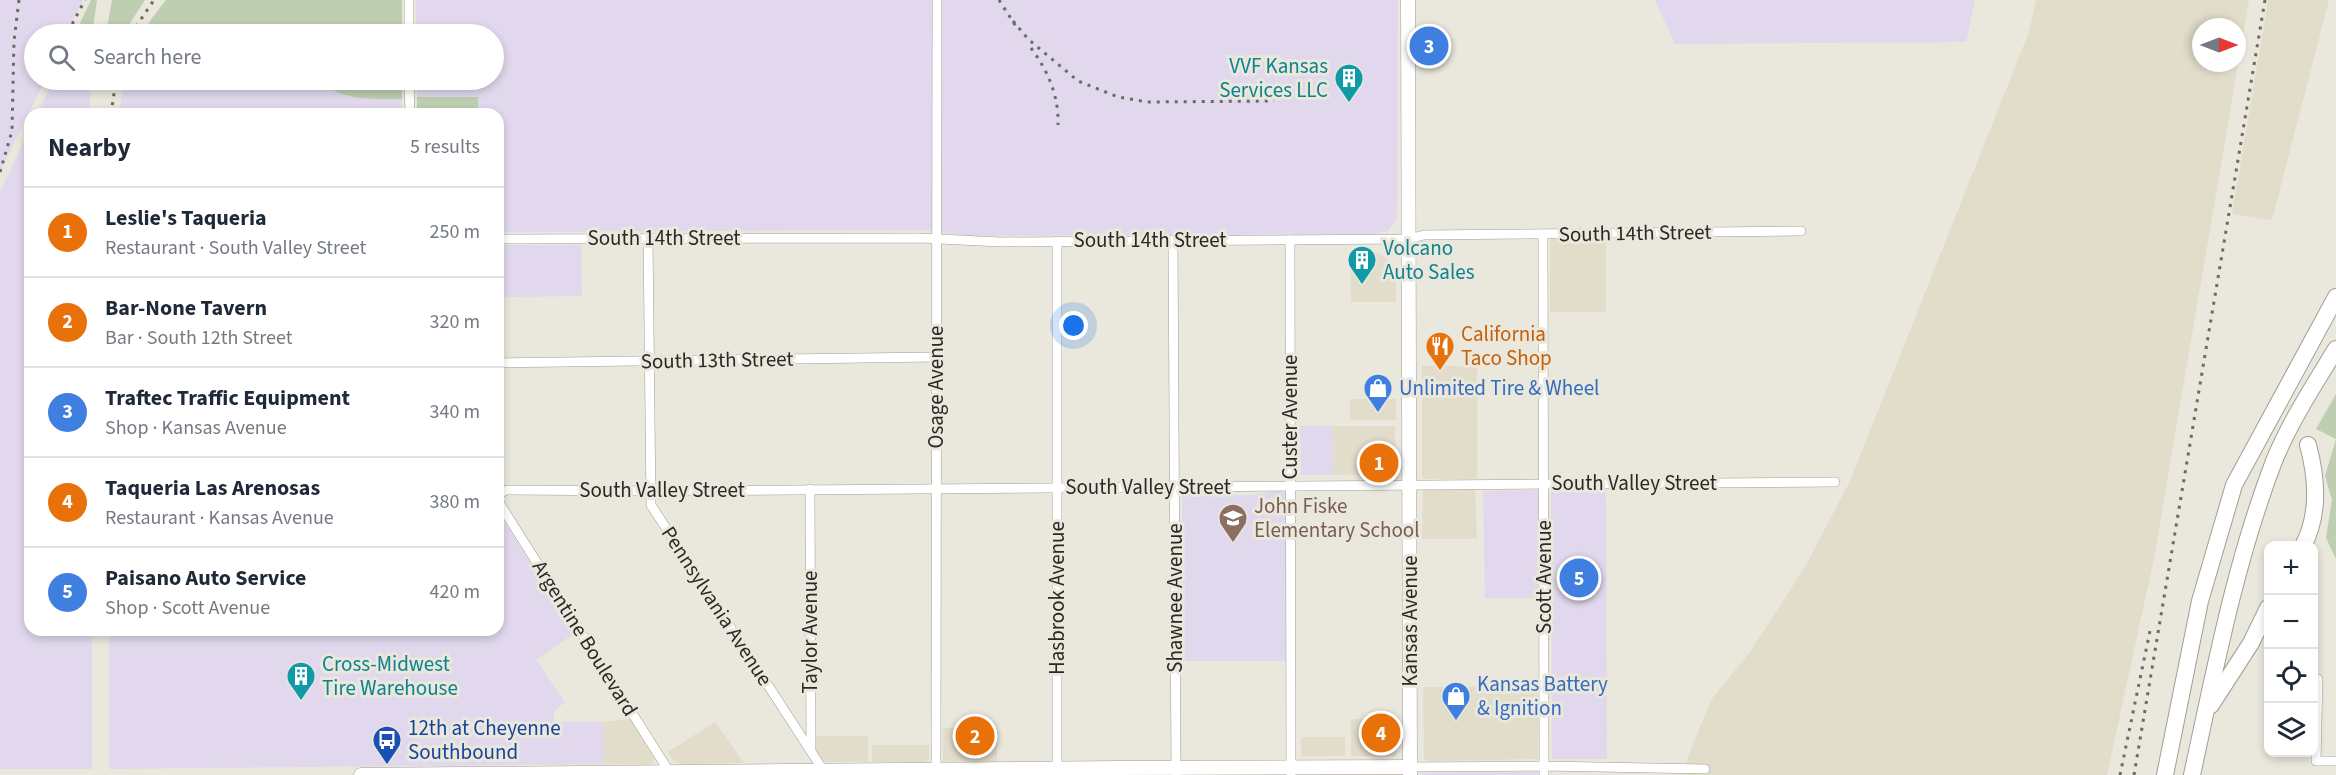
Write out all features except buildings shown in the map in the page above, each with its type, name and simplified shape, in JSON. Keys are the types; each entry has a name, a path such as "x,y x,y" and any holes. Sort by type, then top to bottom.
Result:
{"highway":[{"path":"2165,775 2200,601 2234,485 2335,297"},
{"path":"2192,775 2238,566 2275,460 2306,399 2336,349"},
{"path":"2305,541 2311,524 2316,491 2314,466 2308,445"},
{"path":"2205,714 2251,643 2264,616"}],"street":[{"path":"409,0 409,24"},
{"name":"Osage Avenue","path":"936,772 937,0"},
{"name":"Kansas Avenue","path":"1408,0 1410,771"},
{"path":"410,90 410,108"},
{"name":"South 14th Street","path":"504,239 1290,240 1409,239 1424,235 1801,231"},
{"name":"Scott Avenue","path":"1543,235 1544,771"},
{"name":"Pennsylvania Avenue","path":"648,238 651,505 811,749"},
{"name":"Shawnee Avenue","path":"1173,240 1176,772"},
{"name":"Custer Avenue","path":"1290,240 1291,771"},
{"name":"Hasbrook Avenue","path":"1057,241 1057,772"},
{"name":"South 13th Street","path":"504,363 935,357"},
{"name":"South Valley Street","path":"504,491 1835,482"},
{"name":"Taylor Avenue","path":"810,489 811,749 825,773"},
{"name":"Argentine Boulevard","path":"504,510 671,774"},
{"path":"2317,703 2316,761 2336,761"},
{"path":"362,775 1705,770"}],"shaded area":[{"path":"0,0 83,0 71,24 24,24 24,90 40,90 31,108 24,108 24,122 0,171"},
{"path":"416,0 1398,0 1397,218 1388,231 1375,234 971,236 921,230 504,232 504,108 478,108 478,97 417,97 417,90 504,90 504,24 416,24"},
{"path":"1655,0 1975,0 1966,42 1675,44"},
{"path":"2036,0 2249,0 2246,18 2192,18 2192,72 2237,72 2154,558 2107,775 1688,775 1687,759 1711,700 1750,652 1805,567 1849,483 2029,32"},
{"path":"2268,0 2329,0 2272,220 2232,214"},
{"path":"48,90 90,90 90,108 40,108"},
{"path":"123,90 342,90 361,99 402,99 402,108 120,108"},
{"path":"24,142 24,636 92,636 92,769 0,769 0,192"},
{"path":"1551,239 1606,239 1606,312 1550,312"},
{"path":"504,245 581,245 582,296 504,297"},
{"path":"1350,252 1376,252 1396,266 1396,302 1351,302"},
{"path":"1422,366 1477,366 1477,479 1425,479 1422,477"},
{"path":"1350,399 1396,399 1396,420 1350,420"},
{"name":"John Fiske Elementary School","path":"1300,426 1332,426 1333,475 1301,475"},
{"path":"1332,426 1395,426 1395,474 1333,475"},
{"path":"1475,489 1477,539 1422,539 1423,490"},
{"path":"1538,490 1538,598 1485,598 1483,491"},
{"name":"John Fiske Elementary School","path":"1282,491 1286,494 1286,661 1181,661 1182,495 1192,492 1199,496 1252,495"},
{"path":"1551,492 1606,492 1607,759 1552,759"},
{"path":"504,521 575,633 536,660 565,702 554,711 554,722 603,722 603,764 109,769 109,636 504,636"},
{"path":"1485,681 1538,681 1538,759 1430,761 1424,759 1423,687 1484,687"},
{"path":"630,719 654,758 653,763 649,765 603,764 603,722"},
{"path":"1351,719 1396,719 1396,756 1351,756"},
{"path":"715,722 744,763 684,764 674,762 668,752"},
{"path":"943,728 997,728 997,763 943,761"},
{"path":"816,736 868,736 868,762 824,762 816,751"},
{"path":"1301,737 1345,737 1345,756 1301,756"},
{"path":"872,745 929,745 929,758 926,762 872,762"},
{"path":"1538,772 1538,775 1422,775 1422,773"}],"green space":[{"path":"91,0 97,0 93,24 80,24"},
{"path":"112,0 145,0 129,24 108,24"},
{"path":"166,0 402,0 402,24 149,24"},
{"path":"334,90 402,90 402,99 358,98"},
{"path":"417,97 478,97 478,108 417,108"},
{"path":"2336,394 2336,439 2316,429"},
{"path":"2336,439 2336,559 2326,538 2332,500 2325,476"}],"railway":[{"path":"0,172 12,131 14,41 19,0"},
{"path":"72,24 85,0"},
{"path":"138,24 154,0"},
{"path":"999,0 1017,28"},
{"path":"2134,775 2265,0"},
{"path":"1013,21 1028,39 1078,81 1118,97 1147,102 1274,101"},
{"path":"1031,48 1051,84 1057,104 1058,125"},
{"path":"112,108 115,90"},
{"path":"2120,775 2151,626"}],"place":[{"name":"Traftec Traffic Equipment","path":"1429,46"},
{"name":"VVF Kansas Services LLC","path":"1349,104"},
{"name":"Volcano Auto Sales","path":"1362,286"},
{"name":"California Taco Shop","path":"1440,372"},
{"name":"Unlimited Tire & Wheel","path":"1378,414"},
{"name":"Leslie's Taqueria","path":"1379,463"},
{"name":"John Fiske Elementary School","path":"1233,544"},
{"name":"Paisano Auto Service","path":"1579,578"},
{"name":"Cross-Midwest Tire Warehouse","path":"301,702"},
{"name":"Kansas Battery & Ignition","path":"1456,722"},
{"name":"Taqueria Las Arenosas","path":"1381,733"},
{"name":"Bar-None Tavern","path":"975,736"},
{"name":"12th at Cheyenne Southbound","path":"387,766"}]}
